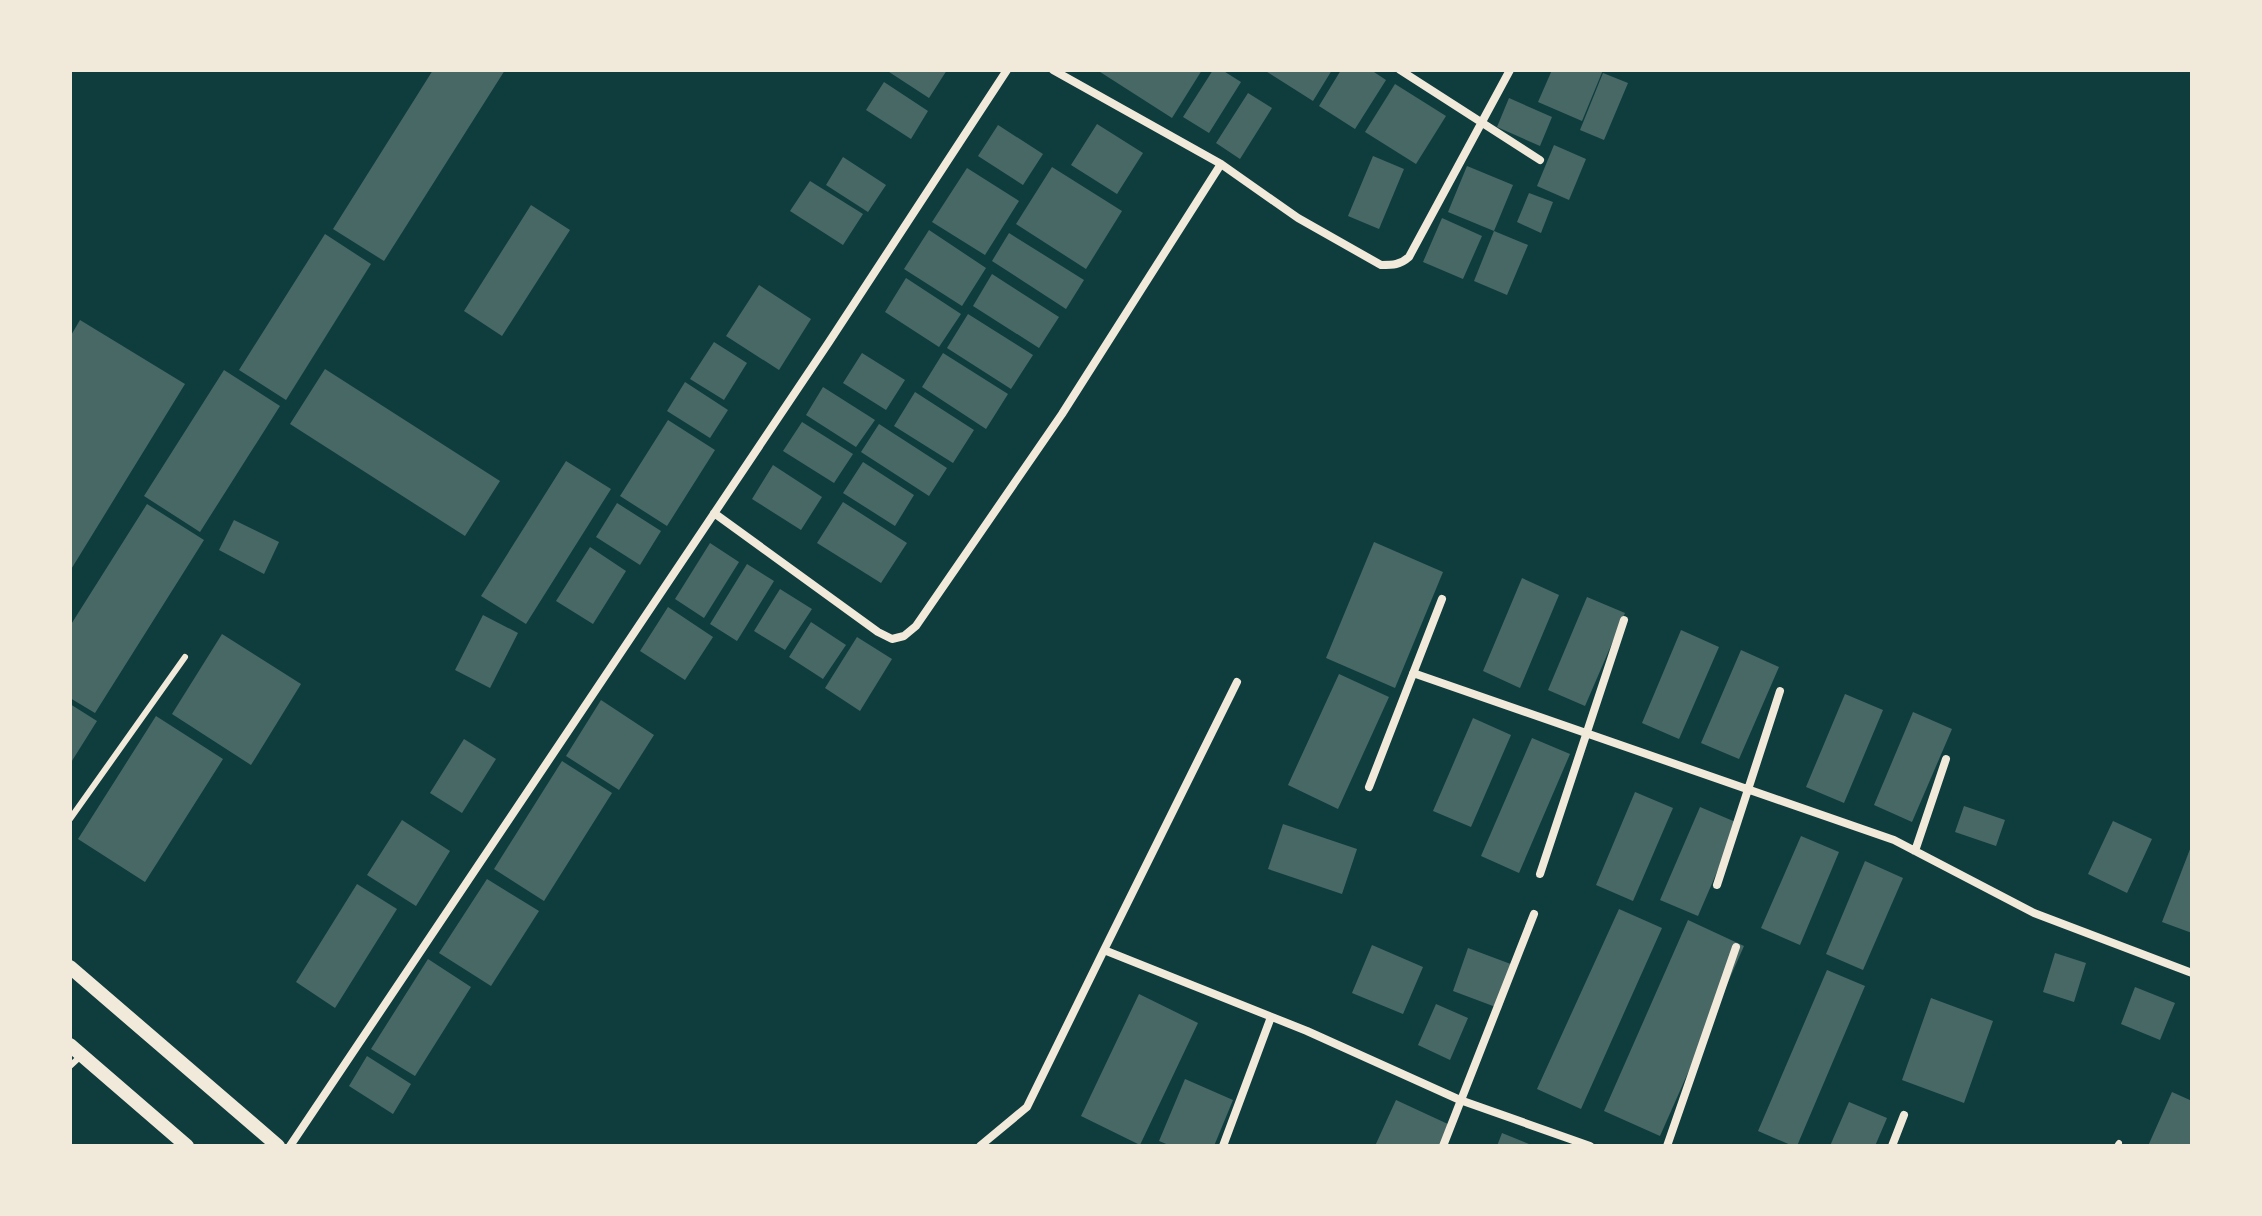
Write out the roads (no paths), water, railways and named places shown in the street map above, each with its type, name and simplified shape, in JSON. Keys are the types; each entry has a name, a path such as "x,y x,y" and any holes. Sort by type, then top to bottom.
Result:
{"street":[{"path":"290,1146 829,342 1007,70"},
{"path":"1053,70 1221,164 1298,218 1381,265 1402,263 1409,257 1510,70"},
{"path":"1400,70 1540,160"},
{"path":"714,513 878,632 892,639 904,636 916,626 1062,414 1221,164"},
{"path":"1369,787 1442,599"},
{"path":"1540,874 1624,620"},
{"path":"1413,673 1894,840 2034,913 2192,973"},
{"path":"980,1146 1027,1107 1237,682"},
{"path":"1717,885 1780,691"},
{"path":"1915,851 1946,759"},
{"path":"1443,1146 1534,914"},
{"path":"1667,1146 1736,947"},
{"path":"1104,950 1271,1017 1460,1100 1590,1146"},
{"path":"70,967 278,1146"},
{"path":"1223,1146 1271,1017"},
{"path":"76,1050 187,1146"},
{"path":"1892,1146 1904,1115"}],"lane":[{"path":"70,819 185,657"},
{"path":"70,1066 76,1050"}]}
